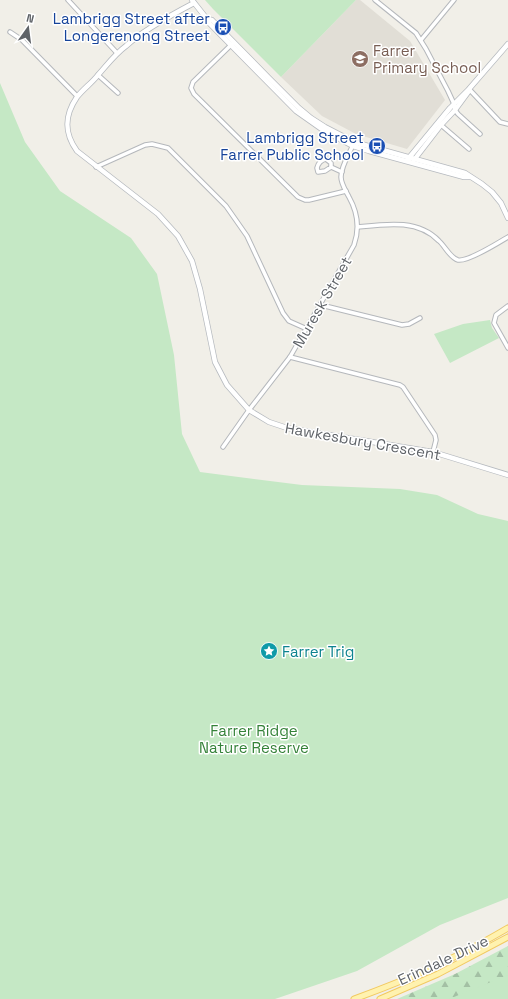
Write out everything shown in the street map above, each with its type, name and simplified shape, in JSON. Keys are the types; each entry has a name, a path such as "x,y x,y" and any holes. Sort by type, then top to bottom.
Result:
{"main road":[{"name":"Erindale Drive","path":"354,999 418,974 508,928"},
{"name":"Erindale Drive","path":"380,999 438,974 508,937"}],"street":[{"path":"68,0 117,53"},
{"path":"376,0 416,33 454,104 455,110 480,134"},
{"path":"421,40 454,0"},
{"path":"193,2 208,19 208,22 232,44 296,111 323,130 353,144 465,174 492,192 501,203 508,218"},
{"name":"Hawkesbury Crescent","path":"193,2 135,38 117,53 78,96 70,111 68,119 68,134 77,151 158,214 185,248 197,275 216,362 227,385 249,410 269,422 287,428 433,452 508,476"},
{"path":"10,32 22,40 78,96"},
{"path":"232,44 193,82 191,88 194,94 298,197 309,200 346,192"},
{"path":"410,160 454,104 508,44"},
{"path":"98,75 118,93"},
{"path":"410,160 455,110 468,94 469,89"},
{"path":"469,89 500,122 508,124"},
{"path":"441,125 469,149"},
{"path":"96,167 145,145 152,144 168,148 220,199 236,219 247,236 283,313 289,320 307,329"},
{"path":"331,167 342,172 353,144"},
{"name":"Muresk Street","path":"223,447 249,410 290,357 354,245 358,227 354,207 342,182 342,172"},
{"path":"358,227 404,224 416,226 433,235 451,256 458,260 466,259 508,238"},
{"path":"321,305 402,325 409,324 420,318"},
{"path":"508,306 496,316 494,323 508,348"},
{"path":"290,357 400,385 403,387 435,434 436,440 433,452"}],"shaded area":[{"name":"Farrer Primary School","path":"356,0 360,0 410,41 445,100 407,149 356,134 322,116 281,77"}],"green space":[{"path":"205,0 356,0 281,77"},
{"name":"Farrer Ridge Nature Reserve","path":"0,83 25,142 60,191 131,238 157,274 174,355 182,434 200,472 302,485 400,489 437,495 478,514 508,521 508,898 440,925 357,971 275,999 0,999"},
{"path":"490,320 492,328 499,338 450,363 434,334 463,324"},
{"path":"508,946 508,999 397,999 455,974"},
{"path":"508,975 508,999 449,999"}],"place":[{"name":"Lambrigg Street after Longerenong Street","path":"223,27"},
{"name":"Farrer Primary School","path":"360,59"},
{"name":"Lambrigg Street Farrer Public School","path":"377,146"},
{"name":"Farrer Trig","path":"269,651"}]}
